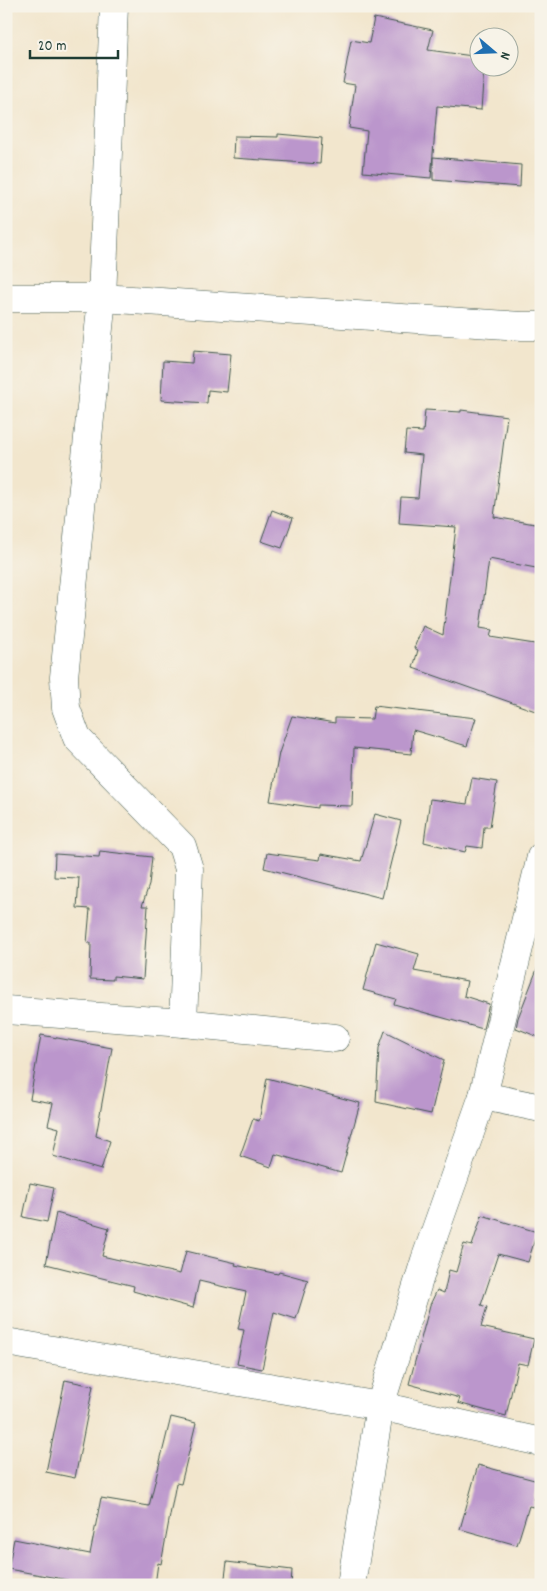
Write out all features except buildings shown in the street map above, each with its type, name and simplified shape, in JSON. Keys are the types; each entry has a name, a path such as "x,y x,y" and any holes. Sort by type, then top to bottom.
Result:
{"street":[{"path":"114,6 102,298 64,677 66,708 77,738 182,846 188,869 183,1022"},
{"path":"6,298 102,298 541,326"},
{"path":"351,1585 380,1406 425,1260 483,1096 541,857"},
{"path":"6,1010 183,1022 335,1038"},
{"path":"483,1096 541,1108"},
{"path":"6,1342 380,1406 541,1442"}]}
